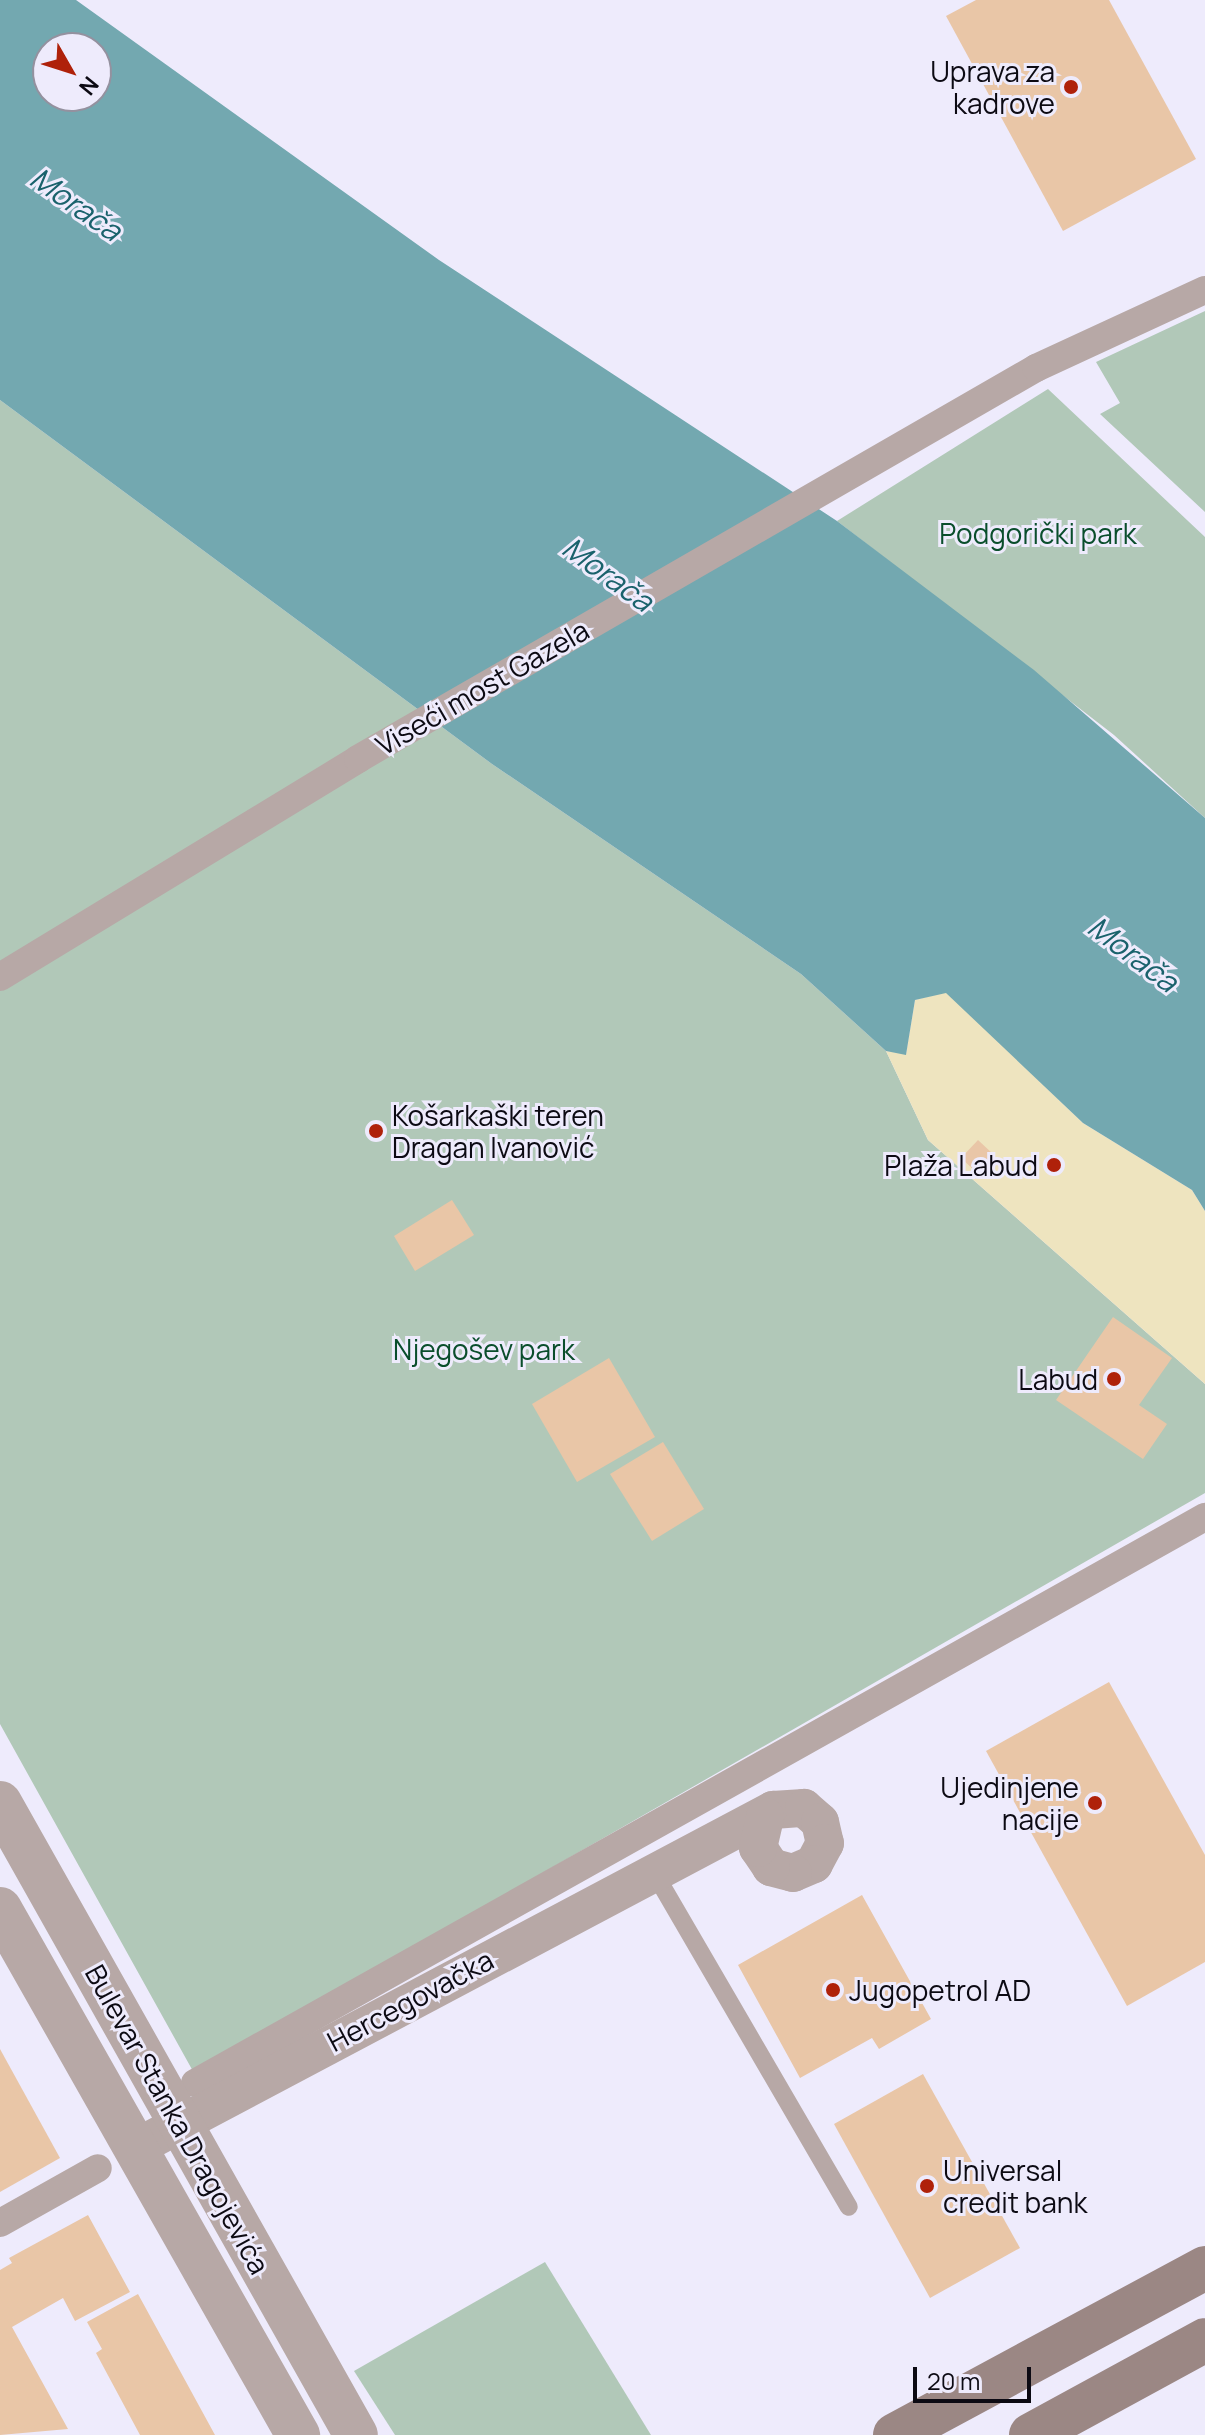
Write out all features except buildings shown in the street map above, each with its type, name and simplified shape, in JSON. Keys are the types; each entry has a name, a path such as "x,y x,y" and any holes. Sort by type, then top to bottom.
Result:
{"main road":[{"path":"895,2435 1205,2268"},
{"path":"1031,2435 1205,2340"}],"street":[{"name":"Viseći most Gazela","path":"0,977 358,759 1036,368 1205,290"},
{"path":"187,2103 1205,1517"},
{"name":"Bulevar Stanka Dragojevića","path":"0,1803 187,2103 356,2435"},
{"name":"Hercegovačka","path":"137,2147 187,2103 671,1866 783,1806 804,1808 824,1832 821,1855 804,1871 782,1872 769,1865 717,1855 671,1866"},
{"path":"765,1817 757,1837 769,1865"},
{"name":"Bulevar Stanka Dragojevića","path":"0,1909 298,2435"},
{"path":"0,2223 98,2168"}],"lane":[{"path":"671,1866 849,2207"}],"green space":[{"name":"Podgorički park","path":"1205,311 1205,512 1100,414 1120,403 1096,362"},
{"name":"Podgorički park","path":"1048,389 1205,537 1205,818 1114,735 837,521"},
{"name":"Njegošev park","path":"0,400 492,764 801,974 886,1051 928,1140 1205,1384 1205,1493 194,2073 0,1724"},
{"path":"545,2262 651,2435 395,2435 354,2371"}],"sand":[{"name":"Plaža Labud","path":"946,992 1083,1123 1192,1190 1205,1211 1205,1384 928,1140 886,1051 906,1054 915,1000"}],"water":[{"name":"Morača","path":"0,0 76,0 439,260 837,521 1034,670 1205,818 1205,1211 1192,1190 1083,1123 946,993 915,1000 906,1055 886,1051 801,974 492,764 0,400"}],"place":[{"name":"Uprava za kadrove","path":"1071,87"},
{"name":"Košarkaški teren Dragan Ivanović","path":"376,1131"},
{"name":"Plaža Labud","path":"1054,1165"},
{"name":"Labud","path":"1114,1379"},
{"name":"Ujedinjene nacije","path":"1095,1803"},
{"name":"Jugopetrol AD","path":"833,1990"},
{"name":"Universal credit bank","path":"927,2186"}]}
